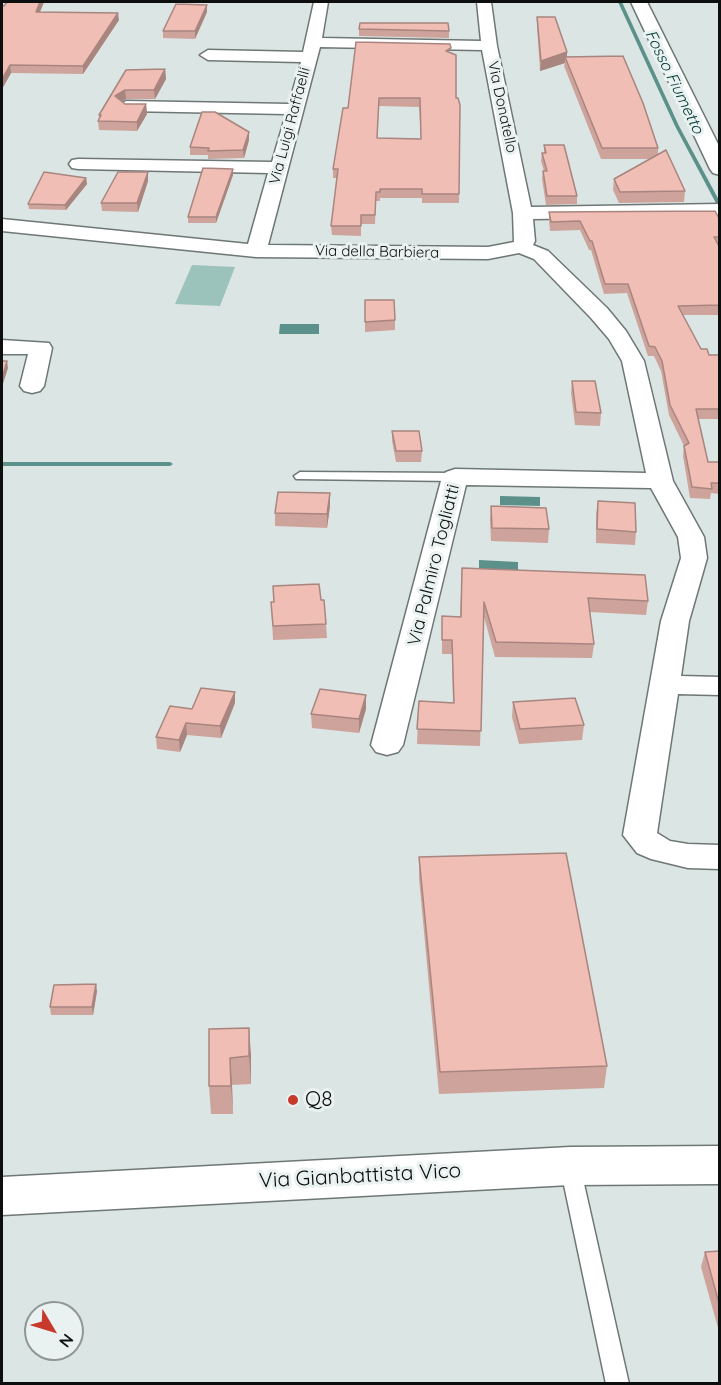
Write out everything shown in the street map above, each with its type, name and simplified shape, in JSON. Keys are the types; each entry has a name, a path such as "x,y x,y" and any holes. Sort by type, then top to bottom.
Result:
{"street":[{"name":"Via Luigi Raffaelli","path":"256,251 311,50 321,2"},
{"name":"Via Donatello","path":"484,2 489,46 523,213"},
{"path":"639,2 720,169"},
{"path":"208,55 489,46"},
{"path":"126,106 294,109"},
{"path":"78,164 278,168"},
{"path":"715,210 523,213 525,241 521,247 541,255 599,313 618,336 633,361 660,481 691,537 694,558 675,621 640,835 649,845 663,851 688,856 720,857"},
{"name":"Via della Barbiera","path":"2,225 256,251 488,253 521,247"},
{"path":"2,347 41,348 32,386"},
{"name":"Via Palmiro Togliatti","path":"387,745 455,477 660,481"},
{"path":"664,685 720,686"},
{"name":"Via Gianbattista Vico","path":"2,1196 570,1166 720,1165"}],"lane":[{"path":"300,476 455,477"},
{"path":"570,1166 618,1383"}],"shaded area":[{"path":"192,265 235,267 220,306 175,304"},
{"path":"280,324 319,324 319,334 279,334"},
{"path":"500,496 540,497 540,506 500,505"},
{"path":"479,560 518,562 518,570 479,569"}],"building":[{"path":"7,2 40,2 36,12 118,13 83,66 10,65 2,79 2,6"},
{"path":"176,4 207,5 195,31 163,31"},
{"path":"537,17 555,17 567,52 541,61"},
{"path":"360,23 448,23 449,31 359,29"},
{"path":"356,42 450,44 451,48 446,51 456,55 456,98 460,105 459,194 422,194 422,189 380,189 380,192 376,192 375,215 361,215 361,226 331,226 338,169 333,169 343,108 348,108","holes":["379,98 420,98 421,139 377,138"]},
{"path":"623,56 643,103 658,148 602,148 565,57"},
{"path":"165,69 154,90 125,90 115,96 125,104 146,104 137,122 98,121 101,115 99,115 126,70"},
{"path":"202,112 215,112 249,132 243,150 208,151 209,148 190,147"},
{"path":"544,145 564,145 577,196 547,196 543,171 547,171 542,153 546,153"},
{"path":"666,150 685,191 620,192 614,179"},
{"path":"203,168 233,169 216,217 188,217"},
{"path":"44,172 86,178 65,205 28,204"},
{"path":"118,172 148,172 137,203 101,203"},
{"path":"715,211 720,220 720,237 714,237 720,248 720,305 678,306 701,349 707,349 709,355 720,355 720,409 696,409 708,462 720,462 720,483 711,483 712,489 692,487 684,446 689,443 670,405 662,361 655,347 649,346 628,284 605,284 592,241 580,221 551,222 549,212"},
{"path":"365,300 394,300 395,320 365,322"},
{"path":"2,361 7,361 2,378"},
{"path":"572,381 595,381 601,413 576,412"},
{"path":"392,431 419,431 422,451 396,451"},
{"path":"278,492 330,493 327,514 275,513"},
{"path":"598,501 635,503 636,532 597,529"},
{"path":"491,506 546,508 549,529 492,528"},
{"path":"462,568 645,575 648,601 588,598 594,644 496,642 484,602 481,731 417,729 419,701 454,703 452,640 442,640 442,616 461,617"},
{"path":"319,584 321,600 324,600 326,624 273,626 271,602 274,602 273,586"},
{"path":"201,688 235,692 220,726 186,723 179,740 156,737 170,706 192,709"},
{"path":"320,689 366,695 359,719 311,714"},
{"path":"575,698 584,725 520,729 513,702"},
{"path":"566,853 607,1066 440,1072 419,857"},
{"path":"96,984 92,1007 50,1007 54,985"},
{"path":"249,1028 249,1056 230,1058 231,1086 209,1086 209,1029"},
{"path":"720,1251 720,1307 705,1252"}],"waterway":[{"name":"Fosso Fiumetto","path":"620,2 677,126 720,207"},
{"path":"2,464 170,464"}],"place":[{"name":"Q8","path":"293,1100"}]}
